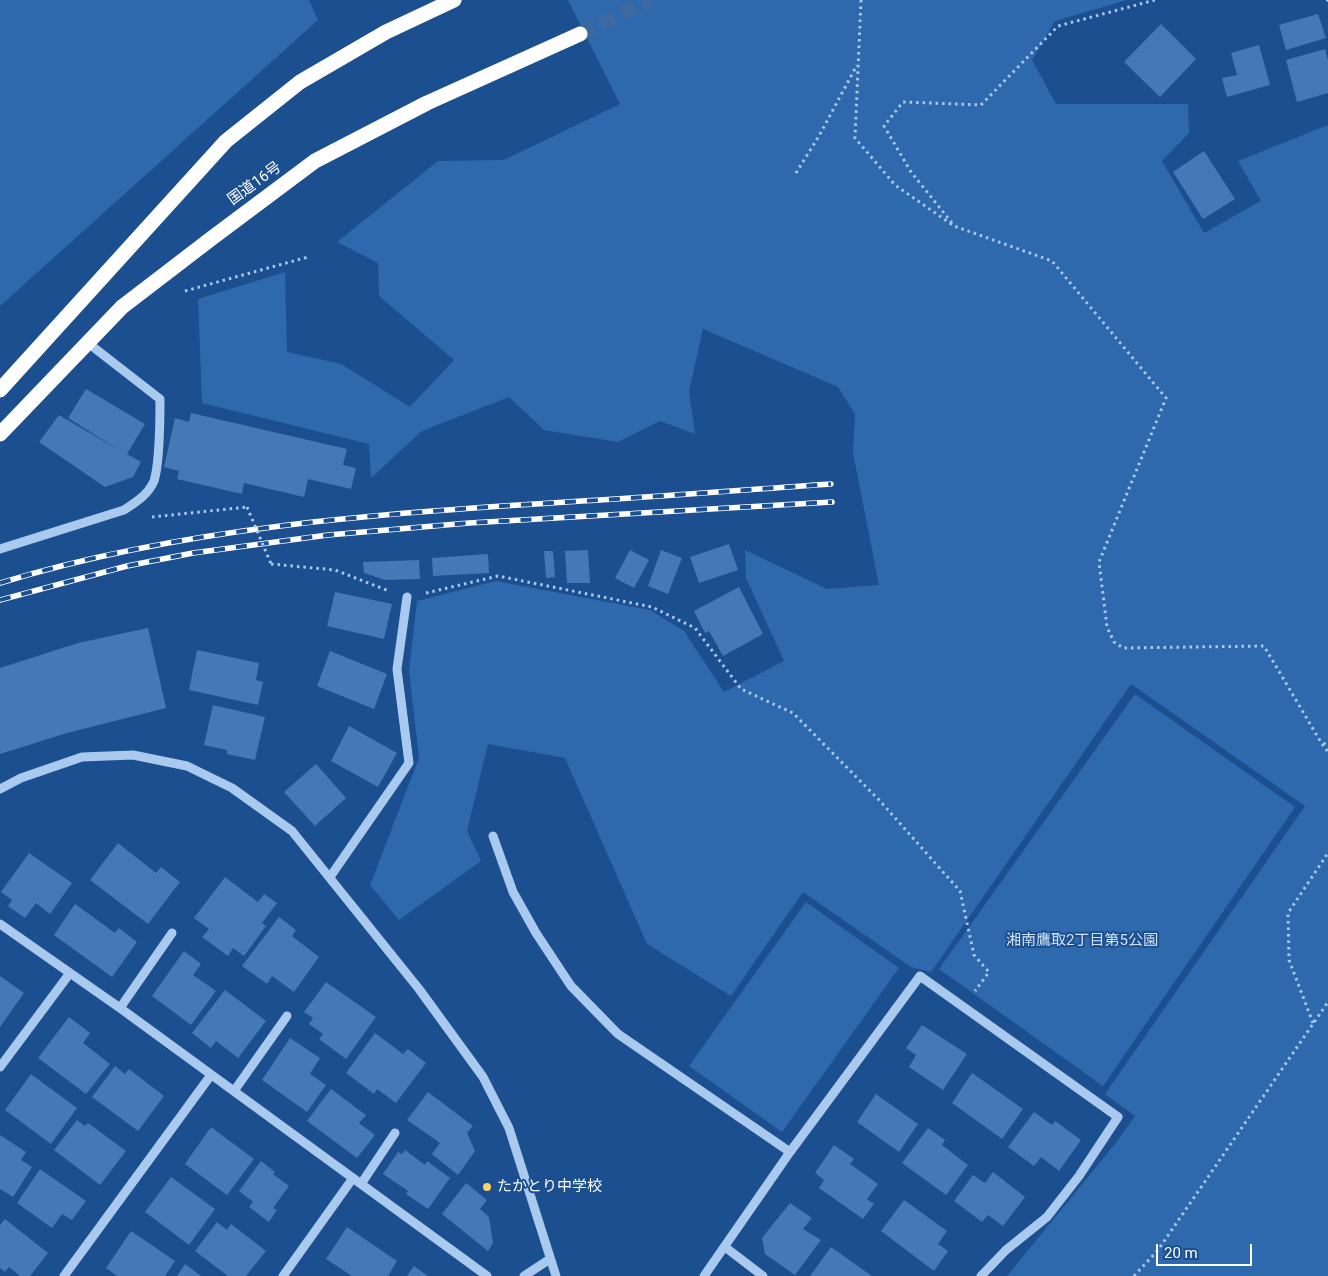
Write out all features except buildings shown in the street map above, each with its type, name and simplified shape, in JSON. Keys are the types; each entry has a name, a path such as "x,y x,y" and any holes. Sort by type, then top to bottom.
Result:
{"highway":[{"path":"0,390 226,141 300,82 386,32 454,0"},
{"name":"国道16号","path":"0,434 122,307 315,161 427,103 580,34"}],"street":[{"path":"0,549 124,510 142,499 154,481 160,429 160,399 88,344"},
{"path":"330,877 410,763 396,669 407,597"},
{"path":"0,789 21,778 82,757 133,755 186,766 232,788 292,831 419,989 483,1077 509,1128 556,1276"},
{"path":"493,836 512,892 571,986 618,1034 790,1152"},
{"path":"0,924 120,1008 487,1276"},
{"path":"120,1008 172,933"},
{"path":"0,1067 70,973"},
{"path":"704,1276 790,1152 920,976 1118,1117 1080,1176 1047,1217 1006,1250 981,1276"},
{"path":"234,1091 287,1016"},
{"path":"64,1276 211,1076"},
{"path":"361,1184 395,1133"},
{"path":"282,1276 353,1178"},
{"path":"725,1247 763,1276"},
{"path":"524,1276 550,1259"}],"path":[{"path":"861,0 855,138 895,185 954,226 1052,260 1166,398 1099,562 1107,627 1114,642 1123,648 1264,646 1328,752"},
{"path":"954,226 911,172 884,126 903,102 981,105 1058,26 1155,0"},
{"path":"796,173 819,136 858,64"},
{"path":"182,292 308,258"},
{"path":"152,517 247,507 271,564 335,570 407,597 498,576 652,607 695,628 741,689 793,713 880,800 960,891 974,955 989,972"},
{"path":"1319,739 1328,747"},
{"path":"1313,1023 1289,960 1288,913 1328,853"},
{"path":"1134,1276 1158,1250 1328,1002"}],"green space":[{"path":"0,0 309,0 318,20 0,306"},
{"path":"568,0 1127,0 1055,21 1032,60 1056,104 1188,104 1189,133 1162,161 1204,233 1261,201 1238,161 1328,125 1328,1276 1007,1276 1115,1144 1135,1116 1105,1094 1305,806 1131,684 931,972 911,967 803,892 731,996 647,944 565,758 488,744 467,831 481,861 399,920 370,885 419,758 409,671 417,601 496,581 650,610 684,631 724,692 784,661 746,578 745,550 827,589 879,585 853,453 855,414 838,387 703,329 689,391 695,434 660,421 618,442 544,430 509,397 422,431 371,478 369,444 202,403 198,299 285,272 287,352 341,364 410,407 454,360 379,296 378,263 337,242 438,161 504,160 620,104"},
{"name":"湘南鷹取2丁目第5公園","path":"1135,694 1295,807 1103,1086 939,969"},
{"path":"806,902 899,968 782,1132 689,1066"}],"tunnel":[{"path":"580,34 651,0"}],"railway":[{"path":"0,583 69,564 139,548 280,526 423,512 831,484"},
{"path":"0,600 127,566 193,553 328,535 469,523 832,502"}],"place":[{"name":"たかとり中学校","path":"487,1187"}]}
